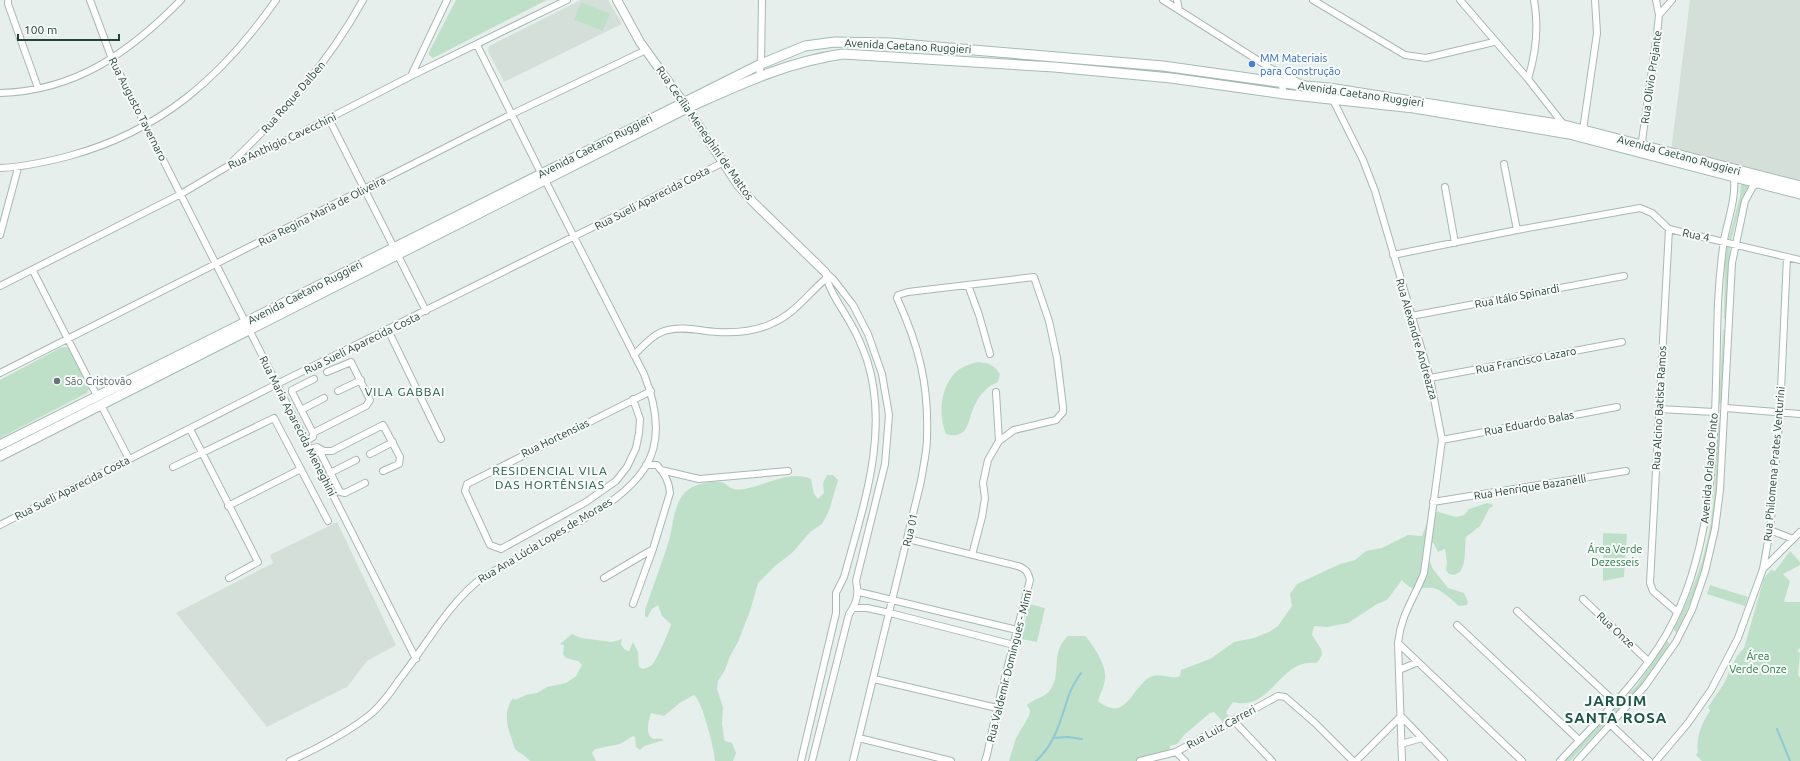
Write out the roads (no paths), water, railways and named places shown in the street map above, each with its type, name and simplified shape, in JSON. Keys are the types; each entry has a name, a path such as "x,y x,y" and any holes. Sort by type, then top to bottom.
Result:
{"main road":[{"name":"Avenida Caetano Ruggieri","path":"0,456 101,405 247,326 685,105 761,64 805,46 835,42 890,43 1163,66 1329,88 1564,125 1584,130 1640,150 1734,178 1800,194"},
{"name":"Avenida Caetano Ruggieri","path":"685,105 759,76 814,58 842,54 1054,67 1171,78 1284,94 1332,98 1540,128 1800,186"},
{"name":"Avenida Caetano Ruggieri","path":"0,445 97,396 247,326"}],"street":[{"path":"8,0 8,4 38,88"},
{"name":"Rua Augusto Tavernaro","path":"90,0 112,59 181,194"},
{"path":"0,93 24,91 74,78 112,59 148,32 181,0"},
{"path":"0,168 18,168 91,150 147,126 180,104 210,79 242,45 276,0"},
{"name":"Rua Roque Dalben","path":"228,166 262,134 310,80 334,47 363,0"},
{"path":"411,76 447,0"},
{"name":"Rua Anthigio Cavecchini","path":"0,286 33,271 181,194 228,166 280,144 411,76 567,0"},
{"name":"Rua Cecília Meneghini de Mattos","path":"617,0 628,22 646,50 745,193 827,276"},
{"path":"759,76 761,64 762,0"},
{"path":"1163,0 1270,68 1306,86"},
{"path":"1177,0 1179,10"},
{"path":"1313,0 1395,50 1412,57 1433,57 1494,42"},
{"path":"1460,0 1494,42 1528,79 1564,125"},
{"path":"1528,79 1538,29 1534,0"},
{"path":"1584,130 1597,33 1595,0"},
{"name":"Rua Olivio Prejante","path":"1640,150 1659,15 1656,0"},
{"path":"1659,15 1672,0"},
{"name":"Rua Ana Lúcia Lopes de Moraes","path":"290,761 352,727 372,712 389,694 416,659 441,622 472,585 483,576 601,508 630,485 646,465 652,450 656,421 651,391 477,45"},
{"name":"Rua Regina Maria de Oliveira","path":"0,374 68,338 365,190 512,114 646,50"},
{"path":"1270,68 1280,82 1284,94"},
{"name":"Rua Alexandre Andreazza","path":"1329,88 1332,98 1363,160 1375,191 1430,378 1442,440 1424,573 1406,610 1400,629 1398,643 1402,761"},
{"path":"329,119 426,311"},
{"name":"Rua Sueli Aparecida Costa","path":"0,525 277,384 724,162"},
{"path":"1504,164 1517,230"},
{"path":"0,235 18,168"},
{"name":"Avenida Orlando Pinto","path":"1560,761 1615,702 1648,661 1666,634 1677,612 1692,574 1703,532 1710,480 1720,280 1724,241 1735,190 1734,178"},
{"name":"Avenida Orlando Pinto","path":"1577,761 1645,686 1676,642 1692,610 1705,572 1715,529 1720,490 1726,408 1732,262 1735,243 1746,201 1752,188 1757,184"},
{"path":"1445,187 1455,243"},
{"name":"Rua Maria Aparecida Meneghini","path":"181,194 416,659"},
{"path":"1393,255 1517,230 1640,208 1652,212 1668,229"},
{"name":"Rua 4","path":"1668,229 1735,243 1800,260"},
{"name":"Rua Alcino Batista Ramos","path":"1668,229 1650,583 1653,591 1677,612"},
{"name":"Rua Philomena Prates Venturini","path":"1656,761 1688,723 1711,690 1738,638 1763,569 1770,530 1780,412 1787,257"},
{"path":"33,271 97,396"},
{"path":"634,355 651,338 667,330 684,328 717,332 751,330 773,323 796,308 827,276"},
{"path":"801,761 836,613 836,593 844,577 872,468 876,432 875,398 867,360 853,327 836,301 827,276"},
{"path":"812,761 849,614 854,608 859,592 856,581 885,464 889,415 882,374 868,334 853,305 827,276"},
{"name":"Rua Itálo Spinardi","path":"1411,316 1624,276"},
{"path":"908,539 972,555 982,516 985,498 983,483 988,460 998,441 1014,430 1051,422 1059,417 1063,407 1057,358 1049,320 1035,278 968,285 979,315 990,354"},
{"name":"Rua 01","path":"853,761 908,539 921,481 927,439 926,392 919,354 897,298 899,294 968,285"},
{"path":"1718,323 1729,324"},
{"path":"388,330 441,439"},
{"name":"Rua Francisco Lazaro","path":"1430,378 1622,342"},
{"path":"306,441 313,437 313,433 369,403 370,400 352,362 327,372"},
{"path":"313,433 292,390 314,379"},
{"path":"338,392 361,380"},
{"name":"Rua Hortensias","path":"633,399 640,419 640,433 636,448 627,466 616,481 586,502 501,549 494,548 487,541 464,491 465,486 470,480 633,399 651,391"},
{"path":"996,392 998,441"},
{"path":"301,410 324,398"},
{"path":"101,405 129,459"},
{"name":"Rua Eduardo Balas","path":"1442,440 1617,407"},
{"path":"1726,408 1800,414"},
{"path":"1659,409 1714,412"},
{"path":"173,467 274,418 328,521"},
{"path":"310,449 317,447 324,451 332,451 383,425 400,457 399,464 383,471"},
{"path":"190,429 228,506 258,562 228,578"},
{"path":"370,454 393,442"},
{"path":"317,447 340,492 345,493 364,484"},
{"path":"330,473 356,460"},
{"path":"633,604 653,550 670,493 669,484 657,465 646,465"},
{"path":"228,506 301,469"},
{"path":"661,470 699,479 788,471"},
{"name":"Rua Henrique Bazanelli","path":"1433,502 1626,471"},
{"path":"1770,530 1793,539"},
{"path":"1763,569 1800,532"},
{"path":"604,578 653,550"},
{"name":"Rua Valdemir Domingues - Mimi","path":"972,555 1018,566 1027,571 1030,580 989,750 985,761"},
{"path":"844,577 852,578 856,581"},
{"path":"859,592 1017,630"},
{"name":"Rua Onze","path":"1583,599 1648,661"},
{"path":"854,608 867,608 890,613 1014,644"},
{"path":"1517,611 1615,702"},
{"path":"836,613 845,615 849,614"},
{"path":"1457,625 1579,740"},
{"path":"1666,634 1676,642"},
{"path":"1398,643 1522,761"},
{"path":"1400,670 1418,662"},
{"path":"874,679 998,708"},
{"name":"Rua Luiz Carreri","path":"1140,761 1176,752 1278,696 1285,697 1315,722 1353,761"},
{"path":"1356,761 1401,716 1444,761"},
{"path":"1233,720 1272,761"},
{"path":"1610,724 1648,761"},
{"path":"859,738 951,761"},
{"path":"1401,744 1422,738"},
{"path":"1176,752 1185,761"},
{"path":"921,761 923,754"}],"waterway":[{"path":"1036,761 1043,754 1054,737 1070,692 1081,673"},
{"path":"1777,729 1790,761"},
{"path":"1054,738 1068,737 1082,739"}],"place":[{"name":"MM Materiais para Construção","path":"1252,64"},
{"name":"São Cristovão","path":"57,381"}],"district":[{"name":"VILA GABBAI","path":"405,392"},
{"name":"RESIDENCIAL VILA DAS HORTÊNSIAS","path":"550,478"},
{"name":"JARDIM SANTA ROSA","path":"1616,710"}],"park label":[{"name":"Área Verde Dezesseis","path":"1615,555"},
{"name":"Área Verde Onze","path":"1758,662"}]}
